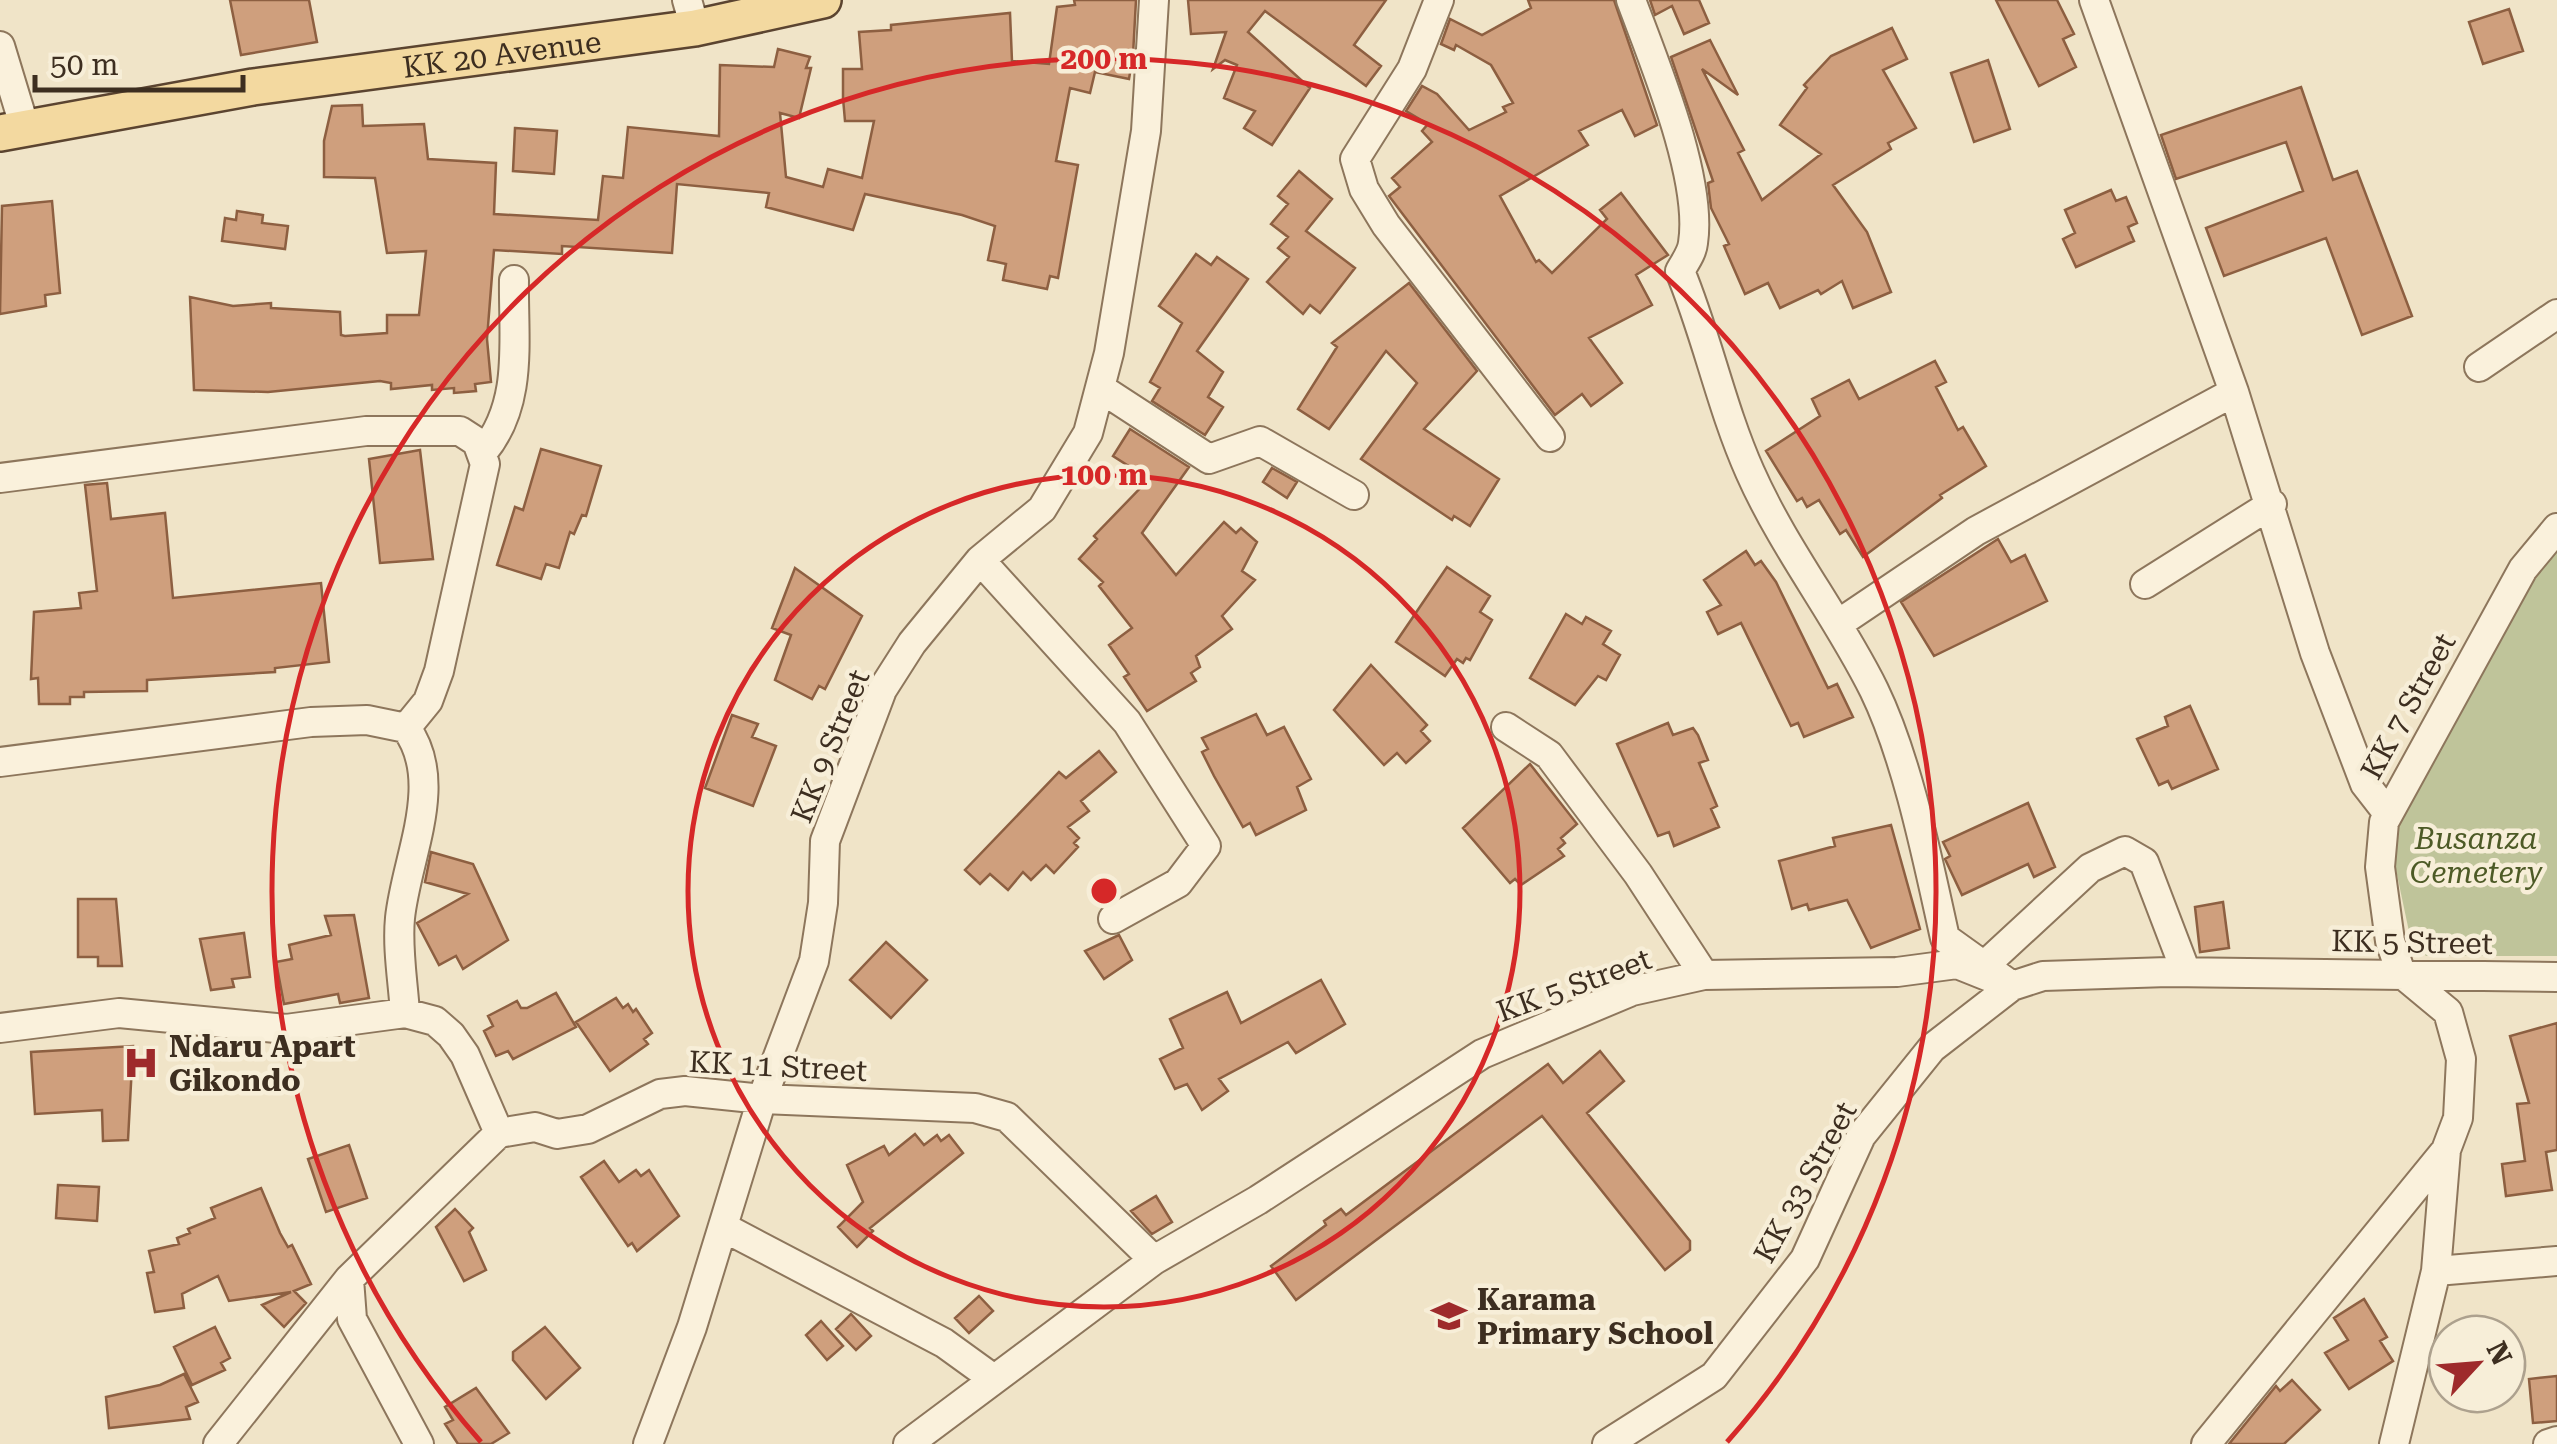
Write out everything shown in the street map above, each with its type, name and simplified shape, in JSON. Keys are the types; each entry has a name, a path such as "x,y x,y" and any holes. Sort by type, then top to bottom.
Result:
{"main road":[{"name":"KK 20 Avenue","path":"12,129 691,14 823,0"}],"street":[{"name":"KK 9 Street","path":"648,1444 692,1327 762,1099 814,961 823,903 825,842 882,690 912,644 980,560 1042,509 1088,434 1100,388 1146,131 1154,0"},
{"path":"1438,0 1412,69 1354,159 1364,189 1386,225 1550,437"},
{"path":"1631,0 1662,83 1691,190 1692,248 1680,271 1748,468 1779,534 1838,624 1876,694 1921,832 1945,938 2012,986"},
{"path":"2094,0 2272,504 2315,653 2365,784 2386,811"},
{"path":"0,46 12,129"},
{"path":"483,452 500,431 512,402 514,280"},
{"path":"2479,367 2557,314"},
{"path":"1100,388 1209,459 1260,441 1354,495"},
{"path":"1838,624 1976,530 2234,392"},
{"path":"0,478 366,432 460,431 477,442 486,464 439,671 428,701 406,728"},
{"path":"2145,584 2272,504"},
{"name":"KK 7 Street","path":"2401,973 2390,941 2380,867 2386,811 2523,569 2557,528"},
{"path":"980,560 1128,722 1206,846 1178,883 1113,919"},
{"path":"0,762 311,722 367,720 406,728 419,746 426,772 400,921 405,1013"},
{"path":"1506,727 1549,755 1569,780 1704,975"},
{"path":"1984,966 2090,868 2125,851 2144,862 2186,972"},
{"name":"KK 5 Street","path":"908,1444 991,1378 1154,1260 1258,1200 1482,1054 1632,992 1704,975 1897,972 1957,964 2012,986 2043,976 2186,972 2557,977"},
{"path":"2394,1444 2436,1271 2446,1150 2458,1118 2461,1060 2448,1012 2401,973"},
{"name":"KK 33 Street","path":"1607,1444 1714,1376 1805,1259 1862,1136 1932,1048 2012,986"},
{"path":"0,1028 118,1014 286,1030 405,1013 435,1021 466,1055 500,1133 348,1279 218,1444"},
{"name":"KK 11 Street","path":"500,1133 535,1127 557,1134 588,1130 660,1094 684,1091 762,1099 976,1108 1007,1117 1154,1260"},
{"path":"2206,1444 2446,1150"},
{"path":"723,1227 944,1343 991,1378"},
{"path":"2436,1271 2557,1261"},
{"path":"348,1279 352,1319 419,1444"},
{"path":"2548,1444 2557,1441"}],"green space":[{"name":"Busanza Cemetery","path":"2557,547 2557,956 2426,956 2411,941 2392,851 2405,802 2539,566"}],"building":[{"path":"230,0 309,0 317,42 241,55"},
{"path":"1074,0 1136,0 1133,55 1129,79 1095,72 1090,93 1070,88 1056,161 1078,165 1058,278 1050,276 1047,289 1003,280 1006,264 988,260 995,226 962,215 865,194 853,230 766,207 769,193 677,184 672,253 562,246 562,254 494,250 487,339 491,382 475,384 476,391 432,390 432,385 391,389 391,383 380,381 268,392 194,390 190,297 233,306 271,303 271,308 340,312 341,335 345,336 387,333 387,315 419,315 426,251 387,253 375,178 324,177 324,141 332,106 362,105 363,126 424,124 428,159 496,163 494,214 598,220 603,176 623,178 628,127 719,136 720,65 774,67 778,49 810,57 799,118 780,113 786,177 823,187 828,169 862,178 874,121 845,121 843,98 843,69 862,69 859,32 1010,13 1012,61 1049,64 1057,7 1075,5"},
{"path":"1188,0 1386,0 1354,45 1381,66 1366,86 1265,11 1248,32 1310,88 1272,145 1244,128 1255,111 1224,98 1237,65 1225,60 1213,69 1226,32 1191,34"},
{"path":"1528,0 1614,0 1657,125 1635,136 1622,110 1579,131 1588,145 1500,196 1536,262 1539,260 1552,273 1607,219 1600,210 1621,193 1668,255 1636,275 1652,305 1589,338 1622,383 1591,406 1582,394 1555,415 1389,196 1400,187 1392,178 1432,142 1422,131 1428,124 1406,111 1422,86 1437,94 1469,130 1506,112 1503,107 1513,103 1491,65 1456,45 1454,50 1441,44 1450,19 1482,35 1531,8"},
{"path":"1650,0 1699,0 1709,23 1684,34 1672,6 1655,15"},
{"path":"1996,0 2057,0 2074,34 2063,39 2076,67 2039,86"},
{"path":"2509,9 2523,51 2483,64 2469,22"},
{"path":"1892,28 1907,59 1883,70 1916,128 1888,143 1891,149 1833,185 1867,232 1891,292 1853,308 1842,281 1821,294 1818,290 1780,308 1768,283 1745,294 1724,246 1729,244 1711,208 1708,183 1713,181 1671,57 1710,40 1738,95 1702,69 1744,150 1738,153 1762,200 1821,154 1780,125 1807,88 1804,85 1831,56"},
{"path":"1988,60 2010,129 1974,142 1951,73"},
{"path":"2301,87 2333,180 2357,171 2412,316 2362,335 2326,238 2224,276 2206,228 2303,191 2286,142 2176,179 2161,135"},
{"path":"515,128 557,131 554,174 513,171"},
{"path":"1299,171 1332,199 1306,231 1355,268 1320,313 1310,305 1303,314 1267,282 1289,257 1278,248 1288,237 1271,224 1288,204 1278,196"},
{"path":"2111,190 2116,201 2126,197 2137,223 2128,227 2134,241 2076,267 2063,239 2075,233 2065,210"},
{"path":"52,201 60,293 45,295 46,306 0,314 2,206"},
{"path":"237,211 263,215 262,223 288,226 285,249 222,241 225,218 236,220"},
{"path":"1196,254 1211,265 1217,257 1248,279 1197,351 1223,372 1208,397 1223,407 1205,435 1152,401 1160,388 1150,382 1182,323 1159,306"},
{"path":"1409,283 1477,371 1424,429 1499,479 1470,526 1454,516 1452,520 1361,459 1417,383 1386,351 1329,429 1298,409 1337,347 1332,343"},
{"path":"1935,361 1946,382 1936,387 1958,430 1963,427 1986,466 1940,495 1942,498 1863,557 1846,530 1840,534 1819,500 1807,507 1802,498 1797,501 1766,451 1820,416 1812,399 1849,380 1859,399"},
{"path":"1130,429 1189,467 1142,533 1176,575 1224,522 1236,533 1241,528 1257,542 1242,571 1255,580 1222,616 1232,629 1196,656 1200,667 1191,673 1196,681 1147,711 1109,645 1132,628 1099,586 1103,582 1079,559 1097,539 1094,536 1149,479 1113,456"},
{"path":"541,449 601,466 586,516 582,515 574,534 570,532 559,568 546,564 541,579 497,565 515,507 523,510"},
{"path":"420,450 433,559 380,563 369,459"},
{"path":"1272,468 1297,482 1287,498 1263,482"},
{"path":"107,483 111,519 165,513 173,598 321,583 329,662 275,668 275,672 147,680 147,691 84,692 84,697 70,697 70,704 39,704 38,678 31,679 34,612 81,608 79,593 97,591 85,485"},
{"path":"1998,539 2011,562 2025,555 2047,601 1934,656 1901,602"},
{"path":"1746,551 1755,565 1761,561 1776,582 1828,688 1837,684 1853,717 1804,737 1798,723 1791,726 1741,623 1718,634 1707,612 1721,605 1704,580"},
{"path":"1447,567 1490,596 1480,612 1492,620 1470,660 1466,658 1463,663 1457,659 1445,676 1396,642"},
{"path":"795,568 862,616 825,689 819,686 812,699 775,680 791,635 772,628"},
{"path":"1566,614 1582,624 1586,617 1611,631 1603,644 1620,655 1606,680 1598,676 1575,705 1530,678"},
{"path":"1371,665 1427,725 1421,731 1430,741 1406,763 1397,753 1384,765 1334,710"},
{"path":"2190,706 2218,769 2172,789 2168,781 2159,785 2137,739 2168,726 2165,717"},
{"path":"1256,714 1267,735 1284,727 1311,779 1297,787 1306,810 1256,835 1250,823 1243,827 1214,776 1202,752 1208,749 1202,738"},
{"path":"732,715 758,724 752,737 776,746 753,806 705,788"},
{"path":"1668,723 1673,735 1693,728 1698,735 1708,760 1699,763 1717,806 1711,809 1719,827 1674,846 1669,832 1658,836 1617,744"},
{"path":"1099,751 1116,772 1081,801 1089,811 1068,827 1079,838 1074,843 1078,847 1054,873 1046,865 1031,880 1023,872 1008,890 990,874 980,884 965,870 1059,772 1066,778"},
{"path":"1530,764 1577,824 1561,838 1565,843 1558,849 1564,856 1521,885 1515,879 1510,883 1463,828"},
{"path":"2028,803 2055,867 2034,877 2028,864 1962,895 1945,859 1950,856 1943,842"},
{"path":"1891,825 1920,929 1871,948 1847,900 1809,910 1807,904 1792,909 1779,861 1835,846 1833,838"},
{"path":"431,852 473,864 508,940 463,969 456,956 439,965 417,923 468,894 425,882"},
{"path":"78,899 116,899 122,966 98,966 98,957 78,957"},
{"path":"2223,902 2229,948 2200,952 2195,907"},
{"path":"354,915 369,998 340,1003 338,994 284,1004 276,962 292,959 289,945 331,935 325,916"},
{"path":"244,933 250,977 232,979 234,987 211,990 200,939"},
{"path":"1119,935 1132,960 1104,979 1085,951"},
{"path":"886,942 927,980 891,1018 850,980"},
{"path":"1321,980 1345,1024 1296,1053 1288,1042 1219,1079 1228,1091 1202,1110 1187,1084 1175,1089 1160,1059 1183,1048 1170,1019 1227,992 1241,1023"},
{"path":"556,993 576,1027 513,1059 508,1051 496,1056 484,1031 493,1026 488,1016 517,1001 521,1008 527,1008"},
{"path":"616,998 623,1008 628,1004 633,1012 636,1009 652,1033 644,1039 648,1044 610,1071 576,1022"},
{"path":"2557,1023 2557,1150 2546,1152 2552,1190 2506,1196 2502,1164 2525,1161 2517,1104 2529,1103 2510,1036"},
{"path":"133,1046 128,1140 103,1141 102,1110 35,1114 31,1052"},
{"path":"1600,1051 1624,1081 1587,1113 1690,1241 1690,1250 1665,1270 1542,1116 1296,1300 1271,1266 1326,1225 1324,1221 1341,1209 1346,1215 1548,1064 1563,1083"},
{"path":"915,1134 924,1145 937,1135 941,1141 949,1135 963,1153 870,1228 873,1231 857,1247 838,1227 863,1202 847,1165 884,1146 889,1155"},
{"path":"349,1145 367,1198 326,1212 308,1159"},
{"path":"604,1161 619,1182 636,1170 641,1176 649,1170 679,1216 637,1251 632,1243 628,1246 581,1177"},
{"path":"58,1185 99,1187 97,1221 56,1218"},
{"path":"261,1188 280,1233 288,1247 292,1245 311,1284 294,1291 306,1303 284,1327 262,1305 291,1292 229,1301 218,1276 182,1294 184,1308 155,1312 147,1273 154,1272 149,1251 179,1244 177,1238 190,1233 188,1229 215,1218 211,1208"},
{"path":"1156,1196 1172,1222 1152,1234 1131,1211"},
{"path":"455,1209 473,1228 469,1232 486,1270 464,1281 436,1227"},
{"path":"979,1296 993,1311 969,1333 955,1318"},
{"path":"2364,1299 2387,1337 2380,1341 2393,1361 2349,1389 2325,1353 2348,1340 2334,1318"},
{"path":"851,1314 871,1336 856,1350 836,1329"},
{"path":"821,1321 843,1346 827,1360 806,1335"},
{"path":"215,1327 230,1358 221,1363 225,1370 192,1385 174,1347"},
{"path":"545,1327 580,1368 546,1399 513,1360 513,1352"},
{"path":"184,1374 198,1402 186,1407 190,1419 109,1428 106,1397 160,1385"},
{"path":"2557,1376 2557,1421 2533,1423 2529,1379"},
{"path":"2292,1380 2320,1410 2284,1444 2229,1444 2276,1386 2280,1391"},
{"path":"476,1388 509,1433 491,1444 458,1444 445,1424 453,1420 445,1407"}],"place":[{"name":"Ndaru Apart Gikondo","path":"141,1063"},
{"name":"Karama Primary School","path":"1449,1316"}]}
